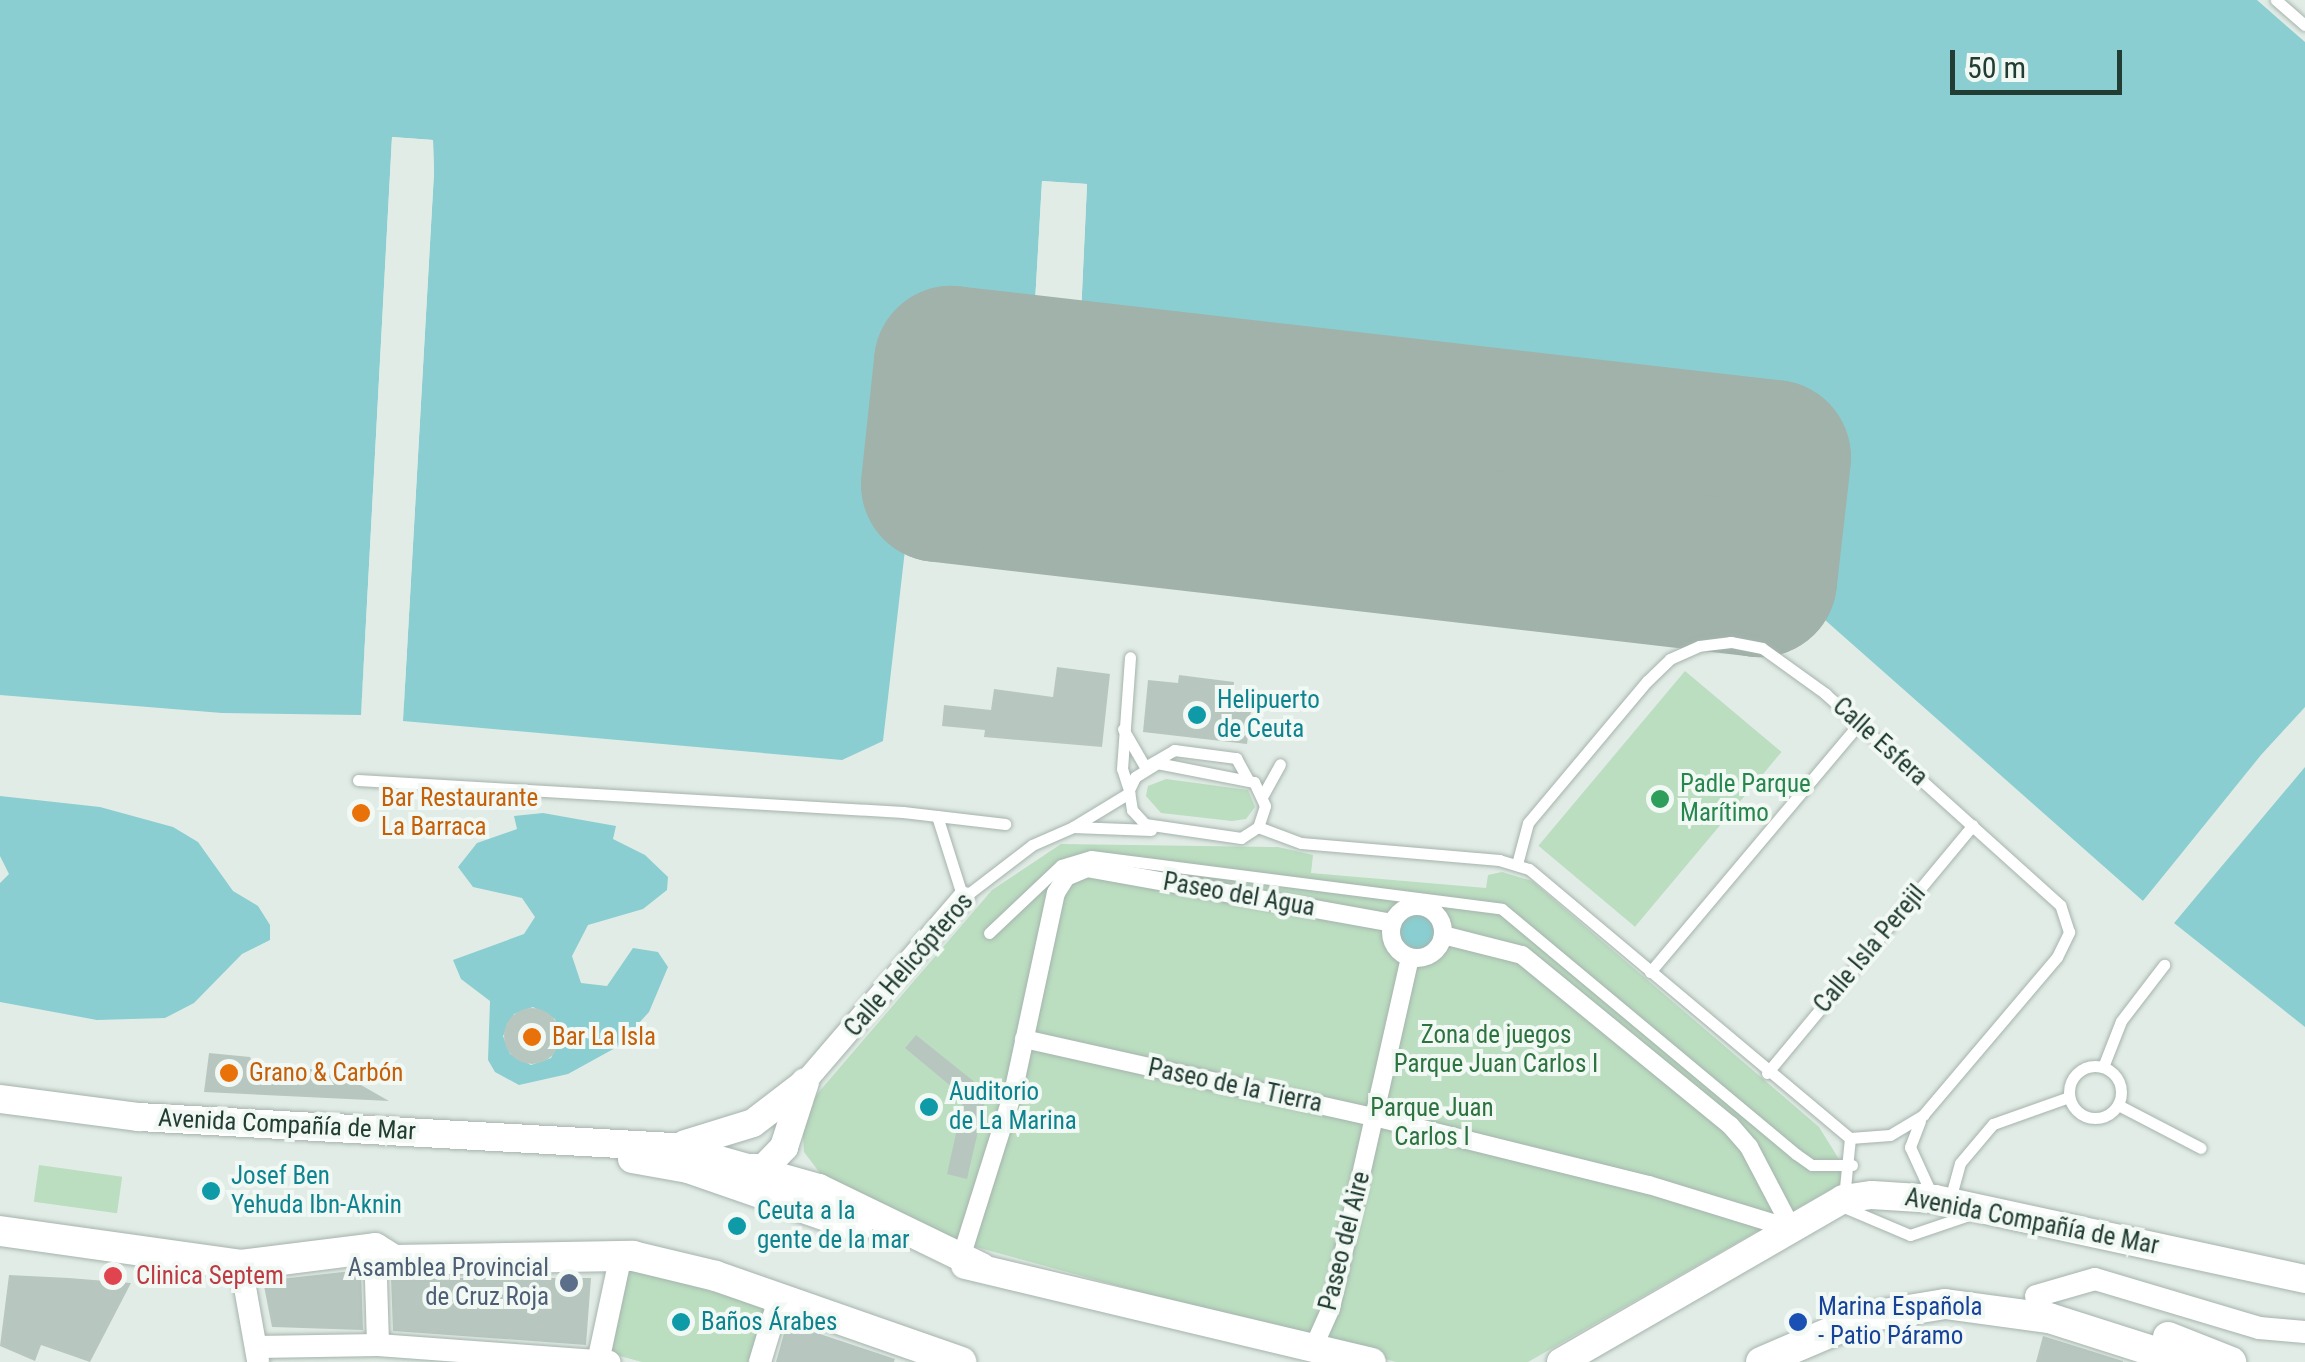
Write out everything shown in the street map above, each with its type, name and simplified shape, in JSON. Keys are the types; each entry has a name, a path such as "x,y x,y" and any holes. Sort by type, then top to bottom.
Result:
{"main road":[{"path":"0,1231 241,1264 375,1248 394,1260 621,1255 779,1299 961,1362"},
{"path":"1761,1362 1866,1316 2005,1290 2098,1310 2230,1362"},
{"path":"1945,1304 2049,1318 2187,1362"}],"street":[{"name":"Paseo del Agua","path":"1024,1040 1056,893 1066,876 1086,868 1392,923"},
{"name":"Calle Helicópteros","path":"806,1082 963,898"},
{"path":"1408,907 1425,907 1439,918 1443,934 1432,954 1410,958 1393,945 1392,923 1408,907"},
{"path":"1443,934 1522,955 1730,1124 1750,1146 1792,1229"},
{"name":"Paseo del Aire","path":"1314,1346 1331,1308 1410,958"},
{"path":"973,1256 1024,1040"},
{"name":"Paseo de la Tierra","path":"1024,1040 1374,1117 1648,1185 1792,1229"},
{"path":"806,1082 783,1121 764,1168 817,1199"},
{"name":"Avenida Compañía de Mar","path":"0,1099 139,1117 574,1145 764,1168"},
{"path":"681,1158 713,1139 783,1121"},
{"path":"783,1121 817,1199"},
{"name":"Avenida Compañía de Mar","path":"681,1158 817,1199 973,1256 1372,1362"},
{"path":"1561,1362 1839,1201"},
{"name":"Avenida Compañía de Mar","path":"1839,1201 1942,1201 2305,1279"},
{"path":"375,1248 378,1345"},
{"path":"241,1264 258,1354 378,1345 602,1361 621,1255"},
{"path":"2036,1296 2095,1279 2259,1328 2305,1332"},
{"path":"760,1362 779,1299"}],"lane":[{"path":"2276,0 2305,25"},
{"name":"Calle Esfera","path":"1517,864 1528,823 1614,719 1670,659 1699,646 1762,648 1859,724 2060,905 2069,932 2057,958 1923,1114 1890,1135 1850,1138"},
{"path":"1130,657 1123,730 1132,810 1145,824 1165,831"},
{"path":"1650,972 1859,724"},
{"path":"1123,730 1145,767 1174,750 1236,758 1263,795"},
{"path":"1280,764 1263,795 1258,827 1301,844 1517,864 1850,1138 1852,1165 1839,1201 1879,1227 1910,1235 1986,1210"},
{"name":"Calle Helicópteros","path":"963,898 1032,845 1073,826 1129,791 1145,767"},
{"path":"358,780 938,816 1004,824"},
{"path":"938,816 963,898"},
{"name":"Calle Isla Perejil","path":"1767,1073 1973,825"},
{"name":"Calle Helicópteros","path":"1073,826 1240,838 1258,827"},
{"path":"989,934 1061,865 1091,856 1502,909 1796,1154 1812,1165 1852,1165"},
{"path":"2103,1067 2122,1021 2164,965"},
{"path":"2103,1067 2118,1078 2118,1105 2096,1120 2078,1113 2069,1098 2077,1072 2103,1067"},
{"path":"1942,1201 1960,1163 1993,1124 2069,1098"},
{"path":"2118,1105 2201,1148"},
{"path":"1923,1114 1910,1147 1942,1201"}],"green space":[{"name":"Padle Parque Marítimo","path":"1685,671 1782,752 1635,927 1538,846"},
{"path":"1166,779 1248,790 1255,807 1246,819 1232,821 1161,813 1146,796 1148,786"},
{"name":"Parque Juan Carlos I","path":"1061,844 1278,847 1313,855 1311,873 1486,888 1488,875 1502,872 1532,881 1819,1127 1842,1164 1840,1184 1528,1362 1396,1362 910,1229 823,1177 804,1152 802,1121 812,1100 992,890"},
{"path":"39,1165 122,1177 117,1213 34,1202"},
{"path":"623,1266 766,1307 750,1362 642,1362 605,1352"}],"water":[{"path":"0,0 2257,0 2305,42 2305,707 2143,901 1782,582 1795,449 1790,441 1079,358 1087,184 1042,181 1032,355 934,343 928,350 883,741 842,760 403,721 434,173 433,140 392,137 361,715 222,713 0,695"},
{"path":"2305,767 2305,1027 2174,923"},
{"path":"0,796 100,807 173,827 198,842 233,891 258,906 270,925 270,940 242,954 194,1003 165,1018 97,1020 0,1002 0,883 9,874 0,856"},
{"path":"543,813 616,826 613,839 645,855 668,877 667,890 643,909 588,925 572,956 581,983 607,986 633,948 658,952 668,967 649,1012 617,1047 568,1074 519,1085 495,1072 488,1060 490,1001 461,979 453,960 524,934 535,917 522,898 473,887 458,867 477,843 517,829 514,816","holes":["533,1007 555,1019 560,1039 551,1058 531,1065 510,1054 503,1036 514,1014"]},
{"path":"1417,912 1431,918 1437,932 1431,946 1417,952 1403,946 1397,932 1403,918"}],"pier":[{"path":"392,137 433,140 434,172 403,721 428,145 396,142 361,715"},
{"path":"1042,181 1087,184 1079,358 1082,189 1046,187 1032,355"},
{"path":"2305,707 2147,904 2143,901 2261,755"},
{"path":"2305,762 2174,923 2169,920 2301,764"}],"building":[{"path":"1057,667 1110,674 1102,747 984,737 985,730 942,726 944,705 991,710 994,689 1053,697"},
{"name":"Helipuerto de Ceuta","path":"1179,675 1234,682 1233,693 1253,695 1247,744 1143,732 1148,680 1178,683"},
{"name":"Bar La Isla","path":"532,1008 552,1016 560,1036 552,1056 532,1064 512,1056 504,1036 512,1016"},
{"path":"916,1035 987,1092 967,1179 947,1174 964,1097 905,1048"},
{"path":"209,1053 250,1057 254,1065 351,1072 354,1081 389,1101 204,1092"},
{"path":"361,1270 363,1330 272,1327 264,1286 271,1280"},
{"path":"9,1275 131,1283 90,1362 41,1345 35,1361 0,1346"},
{"path":"391,1278 591,1278 586,1345 393,1331"},
{"path":"787,1323 895,1359 894,1362 776,1362"},
{"path":"2043,1336 2123,1361 2123,1362 2036,1362"}],"runway":[{"path":"951,363 1773,457 1759,579 938,484 951,363"}],"place":[{"name":"Helipuerto de Ceuta","path":"1197,715"},
{"name":"Padle Parque Marítimo","path":"1660,799"},
{"name":"Bar Restaurante La Barraca","path":"361,813"},
{"name":"Bar La Isla","path":"532,1037"},
{"name":"Grano & Carbón","path":"229,1073"},
{"name":"Auditorio de La Marina","path":"929,1107"},
{"name":"Josef Ben Yehuda Ibn-Aknin","path":"211,1191"},
{"name":"Ceuta a la gente de la mar","path":"737,1226"},
{"name":"Clinica Septem","path":"113,1276"},
{"name":"Asamblea Provincial de Cruz Roja","path":"569,1283"},
{"name":"Baños Árabes","path":"681,1322"},
{"name":"Marina Española - Patio Páramo","path":"1798,1322"}],"park label":[{"name":"Zona de juegos Parque Juan Carlos I","path":"1496,1050"}]}
